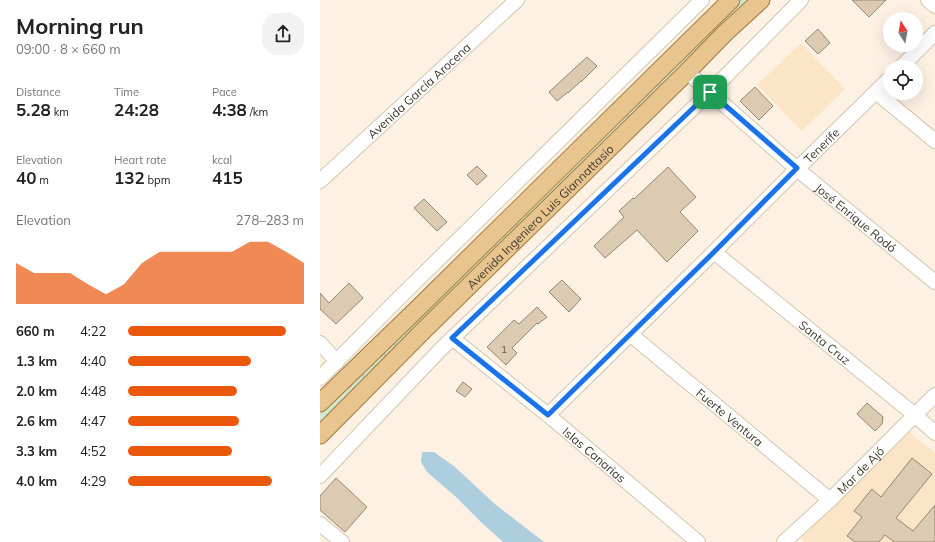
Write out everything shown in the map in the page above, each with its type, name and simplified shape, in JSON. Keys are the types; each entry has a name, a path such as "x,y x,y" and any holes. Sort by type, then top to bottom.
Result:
{"main road":[{"name":"Avenida Ingeniero Luis Giannattasio","path":"320,403 731,0"},
{"name":"Avenida Ingeniero Luis Giannattasio","path":"320,435 428,325 725,33 761,0"}],"street":[{"name":"Avenida García Arocena","path":"320,181 517,0"},
{"path":"320,378 395,302 702,0"},
{"path":"320,476 452,338 710,92 801,0"},
{"path":"928,0 935,6"},
{"path":"908,60 935,33"},
{"name":"José Enrique Rodó","path":"687,72 797,168 935,282"},
{"name":"Tenerife","path":"548,415 797,168 883,85"},
{"path":"876,92 935,142"},
{"name":"Santa Cruz","path":"714,252 915,415 935,433"},
{"name":"Fuerte Ventura","path":"630,334 830,500"},
{"name":"Islas Canarias","path":"452,338 548,415 698,542"},
{"path":"320,343 337,362"},
{"name":"Mar de Ajó","path":"784,542 830,500 935,395"},
{"path":"320,524 342,542"}],"shaded area":[{"path":"801,43 845,89 802,131 757,85"},
{"path":"909,432 935,453 935,542 805,542 801,538"}],"green space":[{"path":"739,0 752,0 320,424 320,413 323,408"}],"water":[{"path":"422,452 434,452 455,467 496,505 544,542 503,542 455,496 427,472 421,462"}],"building":[{"path":"852,0 886,0 869,17"},
{"path":"818,29 830,43 818,54 805,41"},
{"path":"587,57 597,66 581,82 557,101 549,92"},
{"path":"755,87 773,106 759,120 740,101"},
{"path":"477,166 487,176 477,185 467,175"},
{"path":"668,167 696,197 680,212 698,231 667,262 637,230 605,258 594,246 624,217 619,211"},
{"path":"424,199 447,222 437,231 414,208"},
{"path":"562,280 581,299 569,312 549,292"},
{"path":"349,283 363,298 336,324 320,309 320,293 329,303"},
{"path":"537,307 547,317 538,324 537,323 512,348 517,353 506,365 487,347 514,320 519,324"},
{"path":"463,382 472,389 465,397 456,391"},
{"path":"867,403 883,417 882,424 875,431 857,414"},
{"path":"912,458 932,474 896,518 913,531 935,505 935,542 894,542 885,535 879,542 855,542 847,536 862,517 854,511 872,489 881,497"},
{"path":"336,478 367,507 345,532 320,510 320,496"}],"route":[{"path":"710,92 797,168 548,415 452,338 710,92"}]}
